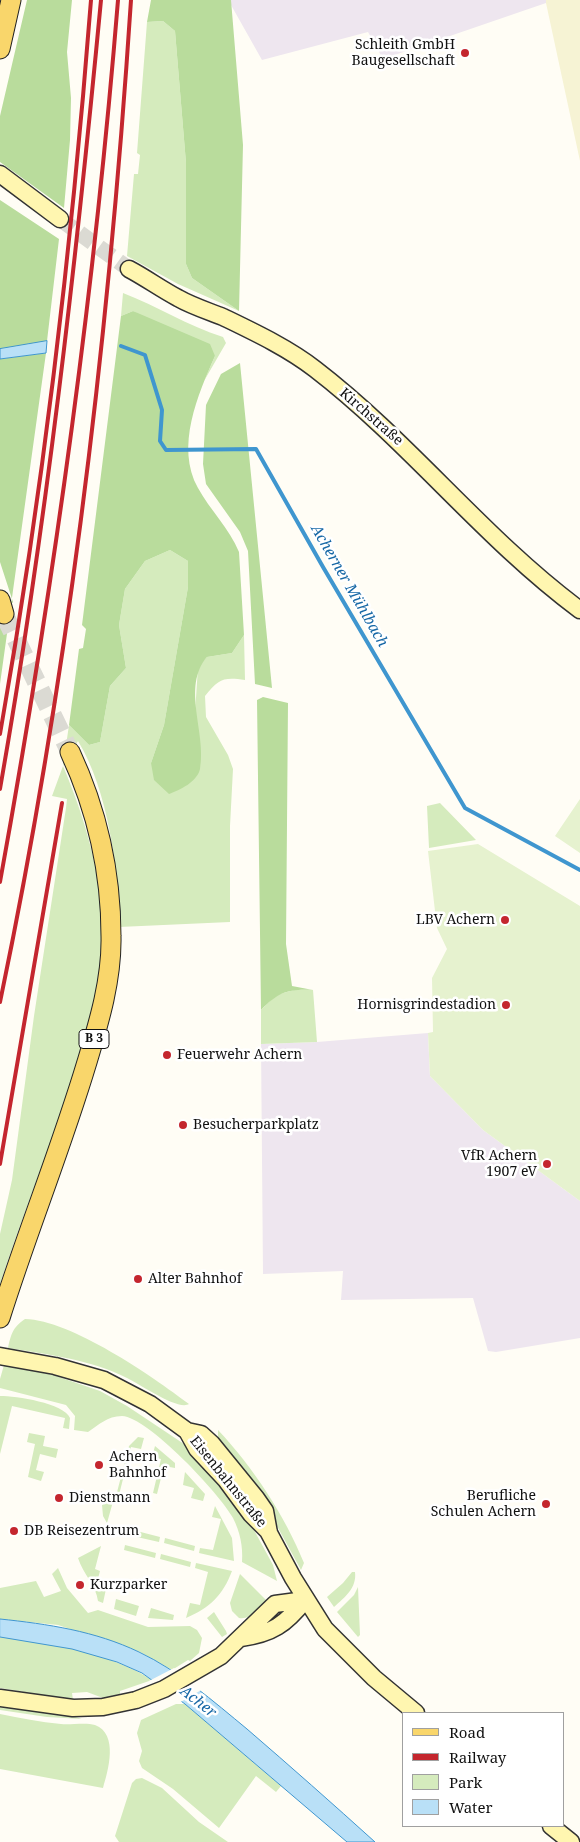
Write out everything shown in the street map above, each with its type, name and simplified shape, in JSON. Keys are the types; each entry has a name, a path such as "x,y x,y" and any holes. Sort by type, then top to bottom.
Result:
{"main road":[{"path":"0,49 11,0"},
{"name":"B 3","path":"0,1318 20,1253 76,1098 101,1013 108,970 111,937 107,880 98,828 83,780 70,752"}],"street":[{"path":"0,174 60,218"},
{"name":"Kirchstraße","path":"130,269 179,298 238,325 314,369 396,438 482,526 542,582 580,610"},
{"name":"Eisenbahnstraße","path":"0,1356 55,1366 104,1380 135,1395 187,1431 197,1449 226,1480 251,1514 269,1533 305,1600 325,1628 374,1678 415,1712"},
{"path":"0,1698 72,1708 103,1707 136,1700 164,1689 224,1654 274,1604 305,1600"},
{"path":"552,1827 571,1842"}],"shaded area":[{"name":"Schleith GmbH Baugesellschaft","path":"231,0 546,0 546,3 383,59 368,32 262,60 231,5"},
{"path":"546,0 580,0 580,161 546,3"},
{"path":"428,1033 430,1076 483,1130 580,1201 580,1338 496,1352 488,1351 473,1298 341,1300 343,1271 263,1274 261,1044 317,1042"}],"green space":[{"path":"27,0 72,0 67,52 71,98 70,140 64,208 0,162 0,116"},
{"path":"151,0 231,0 243,145 239,311 192,278 186,264 186,163 175,31 163,21 147,22"},
{"path":"163,21 175,31 186,163 186,264 192,278 239,311 178,284 127,256 134,174 138,174 140,155 137,153 147,22"},
{"path":"0,200 59,239 47,341 0,349"},
{"path":"123,293 223,337 226,343 204,381 215,356 133,311 121,316"},
{"path":"133,311 210,344 215,356 196,404 189,438 191,472 198,488 230,535 239,552 244,635 232,653 207,657 200,669 196,682 195,696 201,755 200,769 192,782 169,794 154,780 151,763 164,725 188,587 188,561 170,550 145,561 125,589 119,625 126,668 110,686 100,742 89,745 69,725 79,649 83,648 86,629 82,625 121,316"},
{"path":"46,353 12,599 0,562 0,359"},
{"path":"240,363 272,688 255,684 248,551 240,532 206,484 203,464 206,405 221,374"},
{"path":"170,550 188,561 188,587 164,725 151,763 200,745 195,713 198,667 207,657 232,653 244,635 245,680 226,679 214,686 205,696 206,717 228,755 233,769 230,826 230,922 119,927 117,881 110,831 97,783 78,741 63,766 69,725 89,745 100,742 110,686 126,668 119,625 125,589 145,561"},
{"path":"11,605 0,684 0,619"},
{"path":"263,697 288,703 286,944 292,986 313,990 296,990 284,993 273,999 261,1010 257,700"},
{"path":"63,766 85,826 95,867 102,909 102,970 84,1047 0,1284 0,1234 12,1180 34,1016 66,808 67,799 52,796"},
{"path":"580,799 580,853 555,836"},
{"path":"440,803 476,840 429,848 427,806"},
{"name":"Hornisgrindestadion","path":"478,844 580,906 580,1201 483,1130 430,1076 428,1033 433,1032 432,978 447,949 437,928 428,851"},
{"path":"294,990 313,990 317,1042 261,1044 261,1010 276,995"},
{"path":"25,1319 44,1322 87,1339 133,1365 189,1404 177,1404 127,1378 84,1362 8,1348 13,1331"},
{"path":"4,1365 53,1375 100,1391 127,1406 187,1446 248,1519 273,1565 277,1581 242,1562 239,1534 233,1518 226,1507 199,1475 165,1442 134,1420 122,1416 108,1419 88,1432 74,1430 75,1416 66,1405 0,1388 0,1379"},
{"path":"0,1396 39,1401 59,1408 70,1418 69,1429 63,1428 65,1418 12,1406 0,1454"},
{"path":"218,1430 256,1476 278,1510 304,1563 301,1570 265,1504 218,1439"},
{"path":"29,1433 45,1436 43,1446 58,1449 56,1458 40,1454 36,1470 44,1472 41,1481 28,1477 35,1444 27,1442"},
{"path":"138,1437 144,1438 141,1449 131,1447 118,1499 114,1498 107,1523 103,1516 102,1505 116,1496 129,1446"},
{"path":"155,1446 175,1463 175,1468 164,1466 157,1494 153,1493 161,1459 152,1457"},
{"path":"185,1472 205,1494 203,1501 191,1498 194,1488 183,1485"},
{"path":"215,1506 232,1538 234,1561 199,1553 200,1548 213,1550 221,1519 212,1517"},
{"path":"129,1529 160,1537 159,1542 128,1535"},
{"path":"165,1538 195,1546 194,1551 164,1543"},
{"path":"125,1545 156,1553 155,1558 124,1550"},
{"path":"101,1546 95,1569 100,1571 96,1586 106,1589 103,1603 98,1601 95,1590 78,1558"},
{"path":"161,1554 191,1562 190,1567 160,1559"},
{"path":"196,1563 232,1571 215,1600 202,1610 186,1618 190,1603 200,1605 208,1572 195,1568"},
{"path":"58,1568 67,1588 88,1613 98,1610 148,1627 190,1626 197,1630 202,1638 199,1653 190,1661 188,1660 172,1670 140,1652 58,1625 0,1619 0,1588 36,1581 44,1597 61,1591 52,1574"},
{"path":"352,1572 355,1572 355,1578 352,1587 346,1596 334,1607 327,1597"},
{"path":"240,1574 267,1601 254,1613 243,1618 239,1618 232,1611 230,1603"},
{"path":"358,1587 360,1635 358,1637 337,1612 354,1595"},
{"path":"116,1599 139,1606 136,1616 114,1609"},
{"path":"151,1608 174,1615 173,1620 148,1618"},
{"path":"214,1612 227,1634 222,1637 207,1618"},
{"path":"0,1637 79,1650 118,1663 152,1680 120,1691 120,1694 103,1698 87,1692 72,1693 73,1700 0,1688"},
{"path":"176,1704 185,1704 281,1786 276,1792 256,1776 219,1828 173,1789 142,1768 139,1761 142,1751 137,1733 141,1720"},
{"path":"0,1706 82,1719 47,1717 0,1710"},
{"path":"0,1714 53,1723 91,1724 102,1730 107,1736 110,1754 103,1788 0,1769"},
{"path":"142,1778 162,1788 199,1822 228,1842 119,1842 115,1836 132,1783 136,1779"}],"water":[{"path":"47,341 46,353 0,359 0,349"},
{"name":"Acher","path":"0,1619 36,1623 88,1634 139,1652 168,1668 247,1729 375,1842 347,1842 185,1704 142,1673 117,1662 72,1649 0,1637"}],"pier":[{"path":"174,1668 203,1689 179,1703 149,1681"}],"waterway":[{"name":"Acherner Mühlbach","path":"121,346 145,355 162,410 160,441 166,450 256,449 465,808 580,870"}],"tunnel":[{"path":"60,219 129,269"},
{"path":"4,614 70,752"}],"railway":[{"path":"0,734 43,460 75,184 91,0"},
{"path":"0,789 17,691 46,494 70,297 101,0"},
{"path":"0,882 37,663 70,442 97,222 118,0"},
{"path":"0,1002 25,878 46,753 66,629 83,503 111,252 131,0"},
{"path":"0,1164 62,803"}],"place":[{"name":"Schleith GmbH Baugesellschaft","path":"465,53"},
{"name":"LBV Achern","path":"505,920"},
{"name":"Hornisgrindestadion","path":"506,1005"},
{"name":"Feuerwehr Achern","path":"167,1055"},
{"name":"Besucherparkplatz","path":"183,1125"},
{"name":"VfR Achern 1907 eV","path":"547,1164"},
{"name":"Alter Bahnhof","path":"138,1279"},
{"name":"Achern Bahnhof","path":"99,1465"},
{"name":"Dienstmann","path":"59,1498"},
{"name":"Berufliche Schulen Achern","path":"546,1504"},
{"name":"DB Reisezentrum","path":"14,1531"},
{"name":"Kurzparker","path":"80,1585"}]}
